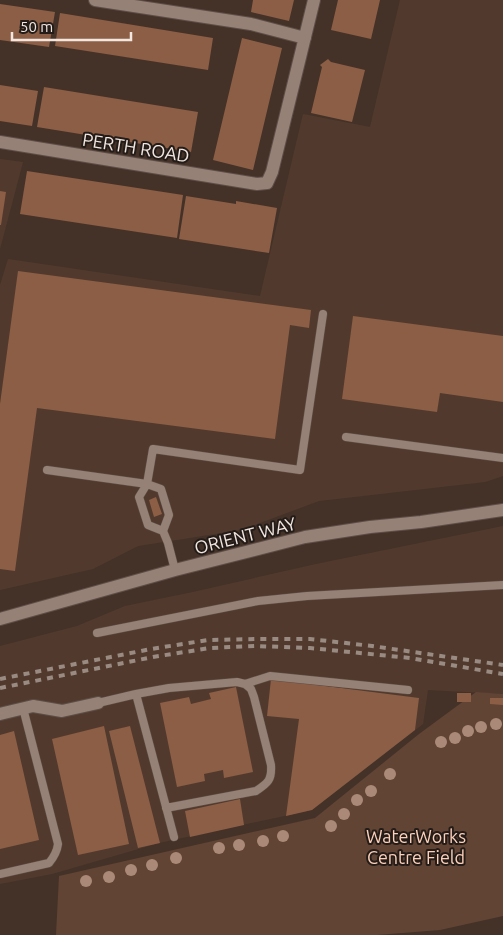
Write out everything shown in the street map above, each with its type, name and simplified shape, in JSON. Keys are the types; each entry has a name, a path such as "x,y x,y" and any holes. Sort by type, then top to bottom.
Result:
{"street":[{"path":"95,0 251,24 305,38 314,0"},
{"name":"PERTH ROAD","path":"0,142 257,184 267,183 272,172 305,38"},
{"name":"ORIENT WAY","path":"0,618 305,537 503,510"},
{"path":"0,714 33,706 62,711 98,703"}],"lane":[{"path":"163,531 148,525 139,497 148,484 153,449 300,470 323,314"},
{"path":"346,437 503,458"},
{"path":"47,470 148,484 161,489 169,514 163,531 175,570"},
{"path":"97,633 258,601 307,596 503,585"},
{"path":"245,684 270,676 408,690"},
{"path":"98,703 136,694 193,685 237,682 245,684 251,689 271,765 272,776 266,784 256,790 166,808"},
{"path":"136,694 174,837"},
{"path":"0,874 49,863 54,858 58,844 23,708"}],"shaded area":[{"path":"400,0 503,0 503,476 485,482 319,501 241,530 138,546 93,569 0,590 0,285 8,259 260,296 303,114 370,127"},
{"path":"0,159 23,162 0,249"},
{"path":"503,526 503,694 428,690 423,724 312,810 159,843 52,874 0,884 0,646 77,626 125,606 316,564"}],"green space":[{"name":"WaterWorks Centre Field","path":"476,692 503,694 503,916 440,930 377,935 56,935 59,876 315,818 419,734"}],"building":[{"path":"253,0 294,0 289,21 251,12"},
{"path":"338,0 380,0 371,39 331,30"},
{"path":"0,4 55,12 49,47 0,40"},
{"path":"60,13 213,38 208,70 55,46"},
{"path":"242,38 282,48 253,170 213,160"},
{"path":"328,59 331,62 365,70 352,122 311,113 322,67 320,65"},
{"path":"0,85 38,91 32,126 0,121"},
{"path":"44,87 198,112 191,152 37,127"},
{"path":"27,171 183,195 177,238 20,214"},
{"path":"0,191 6,192 1,225 0,225"},
{"path":"186,196 236,204 236,201 277,208 269,253 179,239"},
{"path":"18,271 311,310 309,328 290,325 275,439 37,408 15,571 0,569 0,404"},
{"path":"353,316 503,336 503,402 440,393 437,412 342,399"},
{"path":"156,497 162,514 154,517 149,500"},
{"path":"271,679 419,698 415,730 312,810 286,816 299,719 267,716"},
{"path":"236,687 253,772 224,778 223,770 204,774 205,781 177,787 160,703 189,697 191,704 211,699 209,693"},
{"path":"457,693 471,693 471,702 457,702"},
{"path":"490,698 503,698 503,705 490,704"},
{"path":"104,726 129,844 78,855 52,739"},
{"path":"130,726 160,843 138,848 109,731"},
{"path":"14,731 39,840 0,849 0,735"},
{"path":"240,799 244,825 190,837 185,811"}],"railway":[{"path":"0,679 151,649 208,640 310,639 503,665"},
{"path":"0,688 153,657 210,648 255,646 310,648 410,658 503,674"}]}
